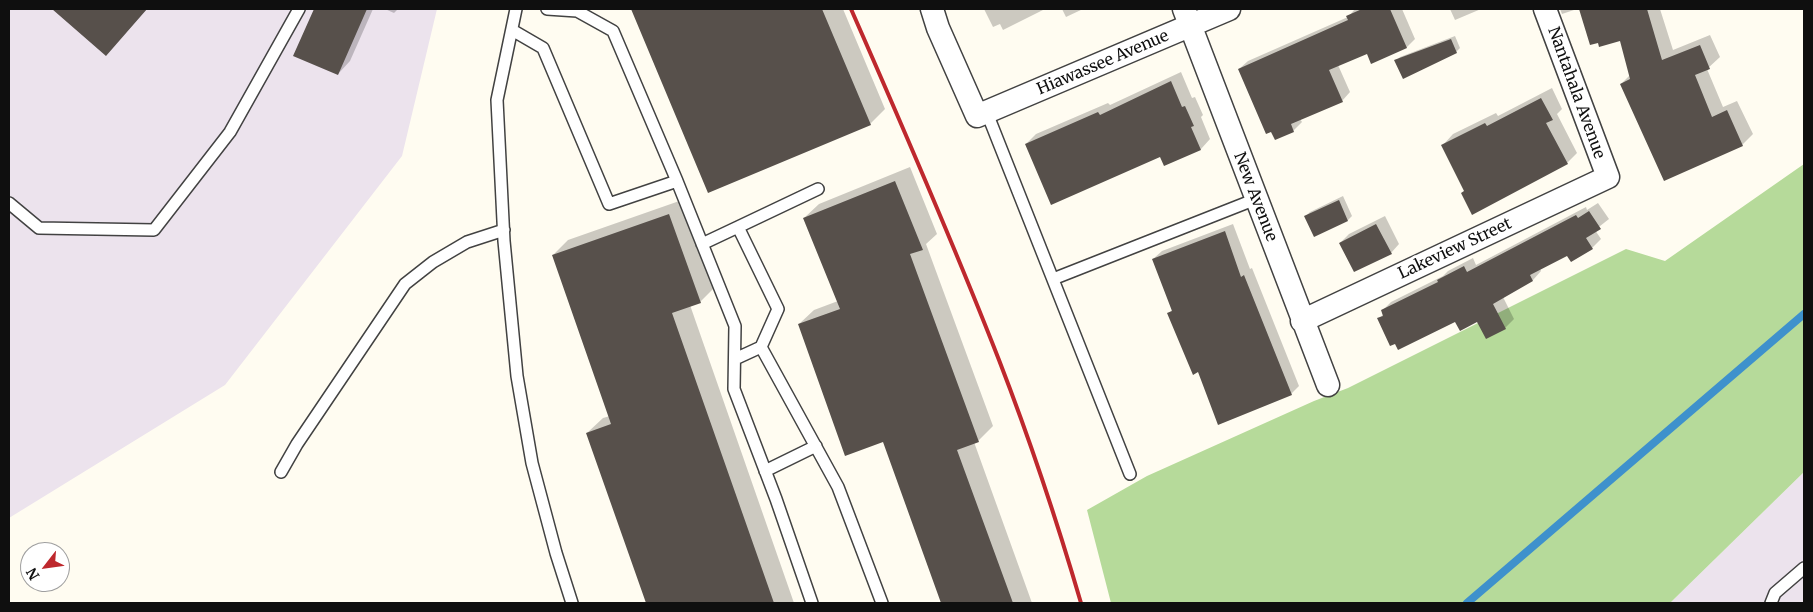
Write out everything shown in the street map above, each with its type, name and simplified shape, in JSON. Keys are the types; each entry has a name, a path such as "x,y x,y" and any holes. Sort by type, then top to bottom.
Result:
{"street":[{"path":"932,9 938,28 982,114"},
{"name":"Hiawassee Avenue","path":"982,114 1187,17 1229,9"},
{"name":"Nantahala Avenue","path":"1545,9 1608,177"},
{"name":"New Avenue","path":"1187,17 1328,386"},
{"name":"Lakeview Street","path":"1302,321 1608,177"}],"lane":[{"path":"9,203 39,228 154,230 230,132 299,9"},
{"path":"516,9 497,100 504,230 517,376 525,426 543,506 572,603"},
{"path":"547,9 577,11 613,31 677,181 735,326 734,389 812,603"},
{"path":"512,30 543,48 609,204 677,181"},
{"path":"982,114 1053,279 1130,474"},
{"path":"702,244 818,189"},
{"path":"1053,279 1256,199"},
{"path":"735,359 761,347 778,308 738,227"},
{"path":"281,472 297,444 405,284 433,262 467,242 504,230"},
{"path":"761,347 838,487 882,603"},
{"path":"765,470 816,446"},
{"path":"1771,603 1775,593 1804,568"}],"shaded area":[{"path":"9,9 437,9 402,156 225,385 9,518"},
{"path":"1804,472 1804,603 1670,603"}],"green space":[{"path":"1804,164 1804,472 1670,603 1111,603 1087,510 1147,476 1314,401 1348,388 1626,249 1665,261"}],"building":[{"path":"52,9 147,9 106,56"},
{"path":"314,9 367,9 338,75 293,56"},
{"path":"631,9 822,9 871,125 708,193"},
{"path":"1362,9 1390,9 1407,48 1371,64 1367,54 1329,70 1343,102 1291,124 1294,132 1275,140 1271,132 1266,134 1238,69 1348,20 1346,16"},
{"path":"1579,9 1647,9 1662,60 1700,45 1710,69 1695,75 1712,117 1727,110 1743,146 1664,181 1620,84 1630,79 1620,41 1599,47 1598,43 1590,45"},
{"path":"1451,39 1457,53 1403,79 1394,60"},
{"path":"1171,81 1182,107 1185,106 1194,126 1191,127 1201,150 1164,166 1160,157 1051,205 1025,144 1098,112 1100,115"},
{"path":"1541,98 1553,120 1546,123 1568,164 1472,215 1461,193 1464,191 1441,145 1485,123 1487,126"},
{"path":"895,181 923,250 910,254 979,442 957,450 1013,603 941,603 883,442 845,456 798,324 840,309 803,218"},
{"path":"1339,200 1348,221 1314,237 1304,216"},
{"path":"1589,211 1601,229 1586,238 1593,249 1571,262 1567,256 1530,275 1533,281 1493,304 1506,329 1486,339 1477,322 1460,331 1455,322 1398,350 1395,344 1390,346 1377,318 1383,316 1381,310 1438,282 1437,280 1464,266 1467,272 1576,215 1578,218"},
{"path":"669,214 701,303 672,313 774,603 646,603 586,433 611,424 552,255"},
{"path":"1376,224 1392,254 1354,272 1339,243"},
{"path":"1225,231 1241,277 1244,275 1292,395 1218,425 1198,372 1193,375 1167,313 1172,311 1152,259"}],"waterway":[{"path":"1467,603 1804,314"}],"railway":[{"path":"851,9 982,316 1022,420 1081,603"}]}
